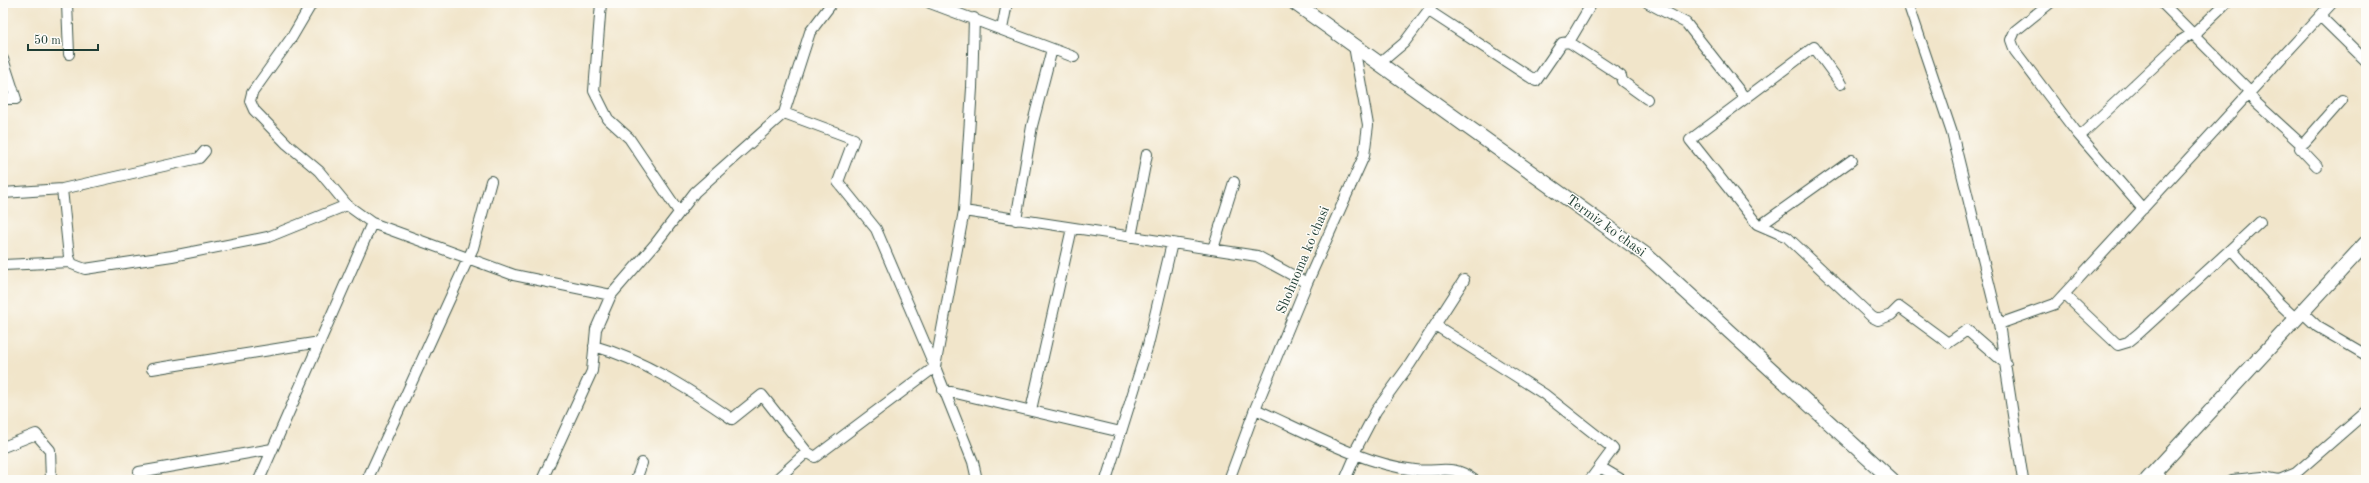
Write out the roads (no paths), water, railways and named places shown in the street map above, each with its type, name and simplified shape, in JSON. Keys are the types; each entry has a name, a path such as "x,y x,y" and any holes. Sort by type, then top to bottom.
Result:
{"main road":[{"name":"Termiz ko'chasi","path":"1295,3 1646,255 1892,480"},
{"path":"2155,477 2366,243"}],"street":[{"path":"68,3 69,54"},
{"path":"312,3 292,37 252,93 250,102 254,110 287,144 319,171 347,205 372,223 514,275 611,295"},
{"path":"602,3 594,91 608,119 629,138 680,212"},
{"path":"542,480 592,371 596,329 611,295 656,243 695,192 784,113 810,32 832,3"},
{"path":"930,3 974,18 1074,57"},
{"path":"1002,29 1008,3"},
{"path":"1569,42 1592,3"},
{"path":"1648,3 1686,22 1745,98"},
{"path":"1908,3 1952,133 1999,324 2023,480"},
{"path":"2048,3 2016,31 2011,40 2015,51 2080,136 2144,209"},
{"path":"2162,3 2250,92 2254,102 2301,144 2300,148 2317,166"},
{"path":"2080,136 2182,40 2192,34 2226,3"},
{"path":"1999,324 2055,304 2332,3"},
{"path":"1379,64 1404,43 1431,7 1536,81 1562,43 1569,42 1621,76 1622,81 1647,99"},
{"path":"2320,16 2366,61"},
{"path":"594,346 623,354 698,395 732,419 762,395 807,452 815,457 935,367 964,211 972,88 974,18"},
{"name":"Shohnoma ko'chasi","path":"1229,480 1255,409 1307,283 1364,156 1368,125 1354,46"},
{"path":"1841,84 1814,47 1690,140 1723,182 1761,225 1787,237 1872,317 1878,320 1891,314 1899,307 1948,343 1967,330 2006,364"},
{"path":"1016,220 1032,126 1052,49"},
{"path":"3,59 16,99 3,99"},
{"path":"2301,144 2305,142 2342,100"},
{"path":"784,113 854,139 838,182 876,229 935,367 973,462 977,480"},
{"path":"3,193 62,190 199,158 205,151"},
{"path":"1131,237 1146,154"},
{"path":"1761,225 1852,160"},
{"path":"367,480 469,259 491,181"},
{"path":"1213,249 1234,182"},
{"path":"62,190 71,262 76,267 85,269 172,256 268,237 347,205"},
{"path":"964,211 1257,256 1307,283"},
{"path":"2064,294 2118,345 2128,342 2260,222"},
{"path":"259,480 372,223"},
{"path":"1031,410 1072,228"},
{"path":"1106,480 1148,345 1172,243"},
{"path":"2231,249 2280,304 2366,355"},
{"path":"3,265 71,262"},
{"path":"1345,480 1354,453 1376,411 1464,280"},
{"path":"1435,325 1544,394 1614,449 1590,480"},
{"path":"152,369 320,342"},
{"path":"943,390 1121,432"},
{"path":"1255,409 1354,453 1378,462 1416,470 1451,468 1474,480"},
{"path":"2232,480 2263,477 2279,480 2296,473 2366,412"},
{"path":"3,447 36,434 50,450 51,480"},
{"path":"139,472 272,449"},
{"path":"776,480 807,452"},
{"path":"636,480 642,463"},
{"path":"1600,467 1622,480"}]}
